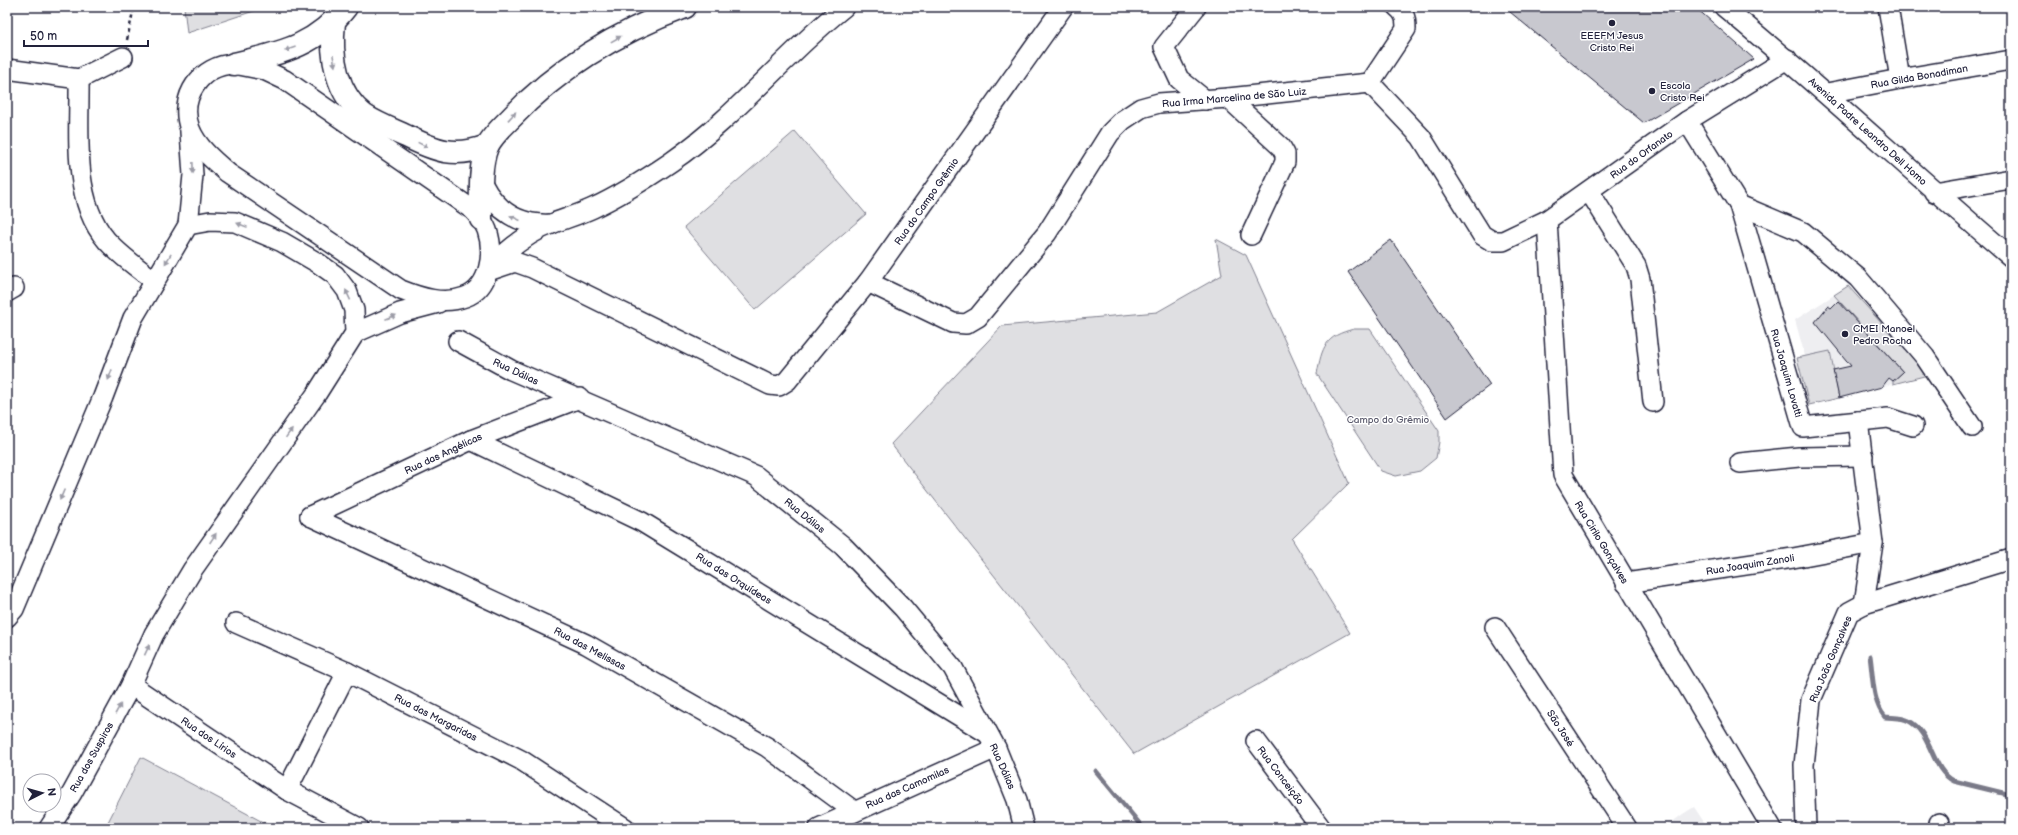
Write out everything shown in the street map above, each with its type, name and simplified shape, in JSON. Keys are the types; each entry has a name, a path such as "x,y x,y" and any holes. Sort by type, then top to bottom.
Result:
{"main road":[{"path":"340,14 333,54 339,78 349,99 364,115 430,148 443,152 467,152 487,146 520,108 543,87 573,64 618,37 685,7"},
{"path":"234,64 286,51 299,46 324,31 340,14"},
{"path":"481,219 482,183 487,146"}],"street":[{"path":"188,225 210,221 235,222 282,242 318,263 335,275 347,291 354,310 355,333 400,313 419,307 459,299 473,293 480,287 488,271 499,258 520,241 553,224 615,198 689,150 725,119 780,64 844,7"},
{"name":"Rua do Campo Grêmio","path":"488,271 515,262 532,268 770,385 779,386 787,381 868,282 1063,7"},
{"path":"1196,7 1164,47 1179,79 1204,100"},
{"path":"1370,83 1406,29 1406,20 1402,11 1397,7"},
{"name":"Avenida Padre Leandro Dell Homo","path":"1724,7 1827,93 1934,192 2011,257"},
{"path":"1888,7 1900,79"},
{"path":"7,69 79,79 123,56"},
{"name":"Rua do Orfanato","path":"1370,83 1421,137 1482,235 1492,241 1503,241 1546,220 1590,191 1687,121 1787,59"},
{"name":"Rua Gilda Bonadiman","path":"1827,93 2011,60"},
{"path":"7,617 14,610 103,397 133,318 188,225 193,175 187,109 189,98 197,81 211,69 219,66 234,64 264,70 290,83 473,210 481,219 490,242 491,252 488,271"},
{"path":"79,79 81,180 88,207 102,234 111,246 155,281"},
{"name":"Rua Irma Marcelina de São Luiz","path":"868,282 953,323 966,324 978,317 1046,234 1110,133 1123,120 1141,108 1159,103 1228,98 1370,83"},
{"path":"1228,98 1281,147 1285,154 1285,162 1251,235"},
{"name":"Rua Joaquim Lovatti","path":"1687,121 1739,205 1803,427 1888,418 1913,426"},
{"path":"190,129 201,147 228,173 401,290 424,298 459,299"},
{"path":"1934,192 2011,179"},
{"path":"482,183 492,201 508,215 530,223 553,224"},
{"path":"1590,191 1636,266 1640,279 1653,402"},
{"path":"1739,205 1803,232 1858,278 1925,357 1972,427"},
{"name":"Rua Cirilo Gonçalves","path":"1546,220 1562,475 1772,828"},
{"name":"Rua dos Suspiros","path":"49,828 72,793 131,685 154,634 193,569 317,393 355,333"},
{"name":"Rua Dálias","path":"458,341 511,370 580,398 756,476 813,520 843,546 898,602 953,668 992,741 1017,800 1024,828"},
{"name":"Rua das Angélicas","path":"310,516 471,440 580,398"},
{"path":"1858,421 1873,543 1864,604"},
{"path":"1799,457 1803,427"},
{"name":"Rua das Orquídeas","path":"471,440 642,522 992,741"},
{"path":"1740,463 1799,457 1863,456"},
{"name":"Rua das Melissas","path":"310,516 586,644 767,747 854,811"},
{"name":"Rua Joaquim Zanoli","path":"1626,583 1793,558 1873,543"},
{"name":"Rua João Gonçalves","path":"1806,828 1804,765 1811,700 1849,612 1864,604 2011,559"},
{"name":"Rua das Margaridas","path":"236,623 347,672 521,760 625,828"},
{"name":"São José","path":"1495,627 1627,828"},
{"path":"287,790 347,672"},
{"name":"Rua dos Lírios","path":"131,685 287,790 360,828"},
{"name":"Rua das Camomilas","path":"819,828 992,741"},
{"name":"Rua Conceição","path":"1256,742 1321,828"}],"path":[{"path":"123,56 134,7"}],"shaded area":[{"name":"CMEI Manoel Pedro Rocha","path":"1848,286 1928,375 1809,405 1797,358 1805,356 1795,320"},
{"path":"1694,807 1708,828 1664,828 1683,814"}],"green space":[{"path":"184,7 266,7 187,33"},
{"path":"795,131 866,214 755,310 684,227"},
{"path":"1216,239 1246,255 1349,483 1292,539 1350,633 1134,754 891,444 1002,326 1157,312 1222,275"},
{"path":"1848,286 1928,375 1893,384 1893,381 1903,372 1834,295"},
{"name":"Campo do Grêmio","path":"1354,329 1370,329 1439,431 1439,442 1436,458 1420,471 1396,476 1381,471 1317,374 1326,344 1337,335"},
{"path":"1830,351 1839,398 1809,405 1797,358"},
{"path":"141,757 274,828 105,828"}],"building":[{"name":"Escola Cristo Rei","path":"1504,7 1695,7 1754,59 1644,123"},
{"path":"1391,240 1490,385 1447,418 1348,272"},
{"path":"1838,301 1903,372 1893,381 1889,378 1882,387 1839,398 1833,370 1851,366 1815,322 1828,306 1831,308"}],"waterway":[{"path":"1870,656 1875,696 1885,717 1900,718 1909,721 1917,727 1927,742 1940,769 1946,776 1954,781 2011,795"},
{"path":"1096,771 1143,828"}],"place":[{"name":"EEEFM Jesus Cristo Rei","path":"1612,23"},
{"name":"Escola Cristo Rei","path":"1652,91"},
{"name":"CMEI Manoel Pedro Rocha","path":"1845,334"}]}
